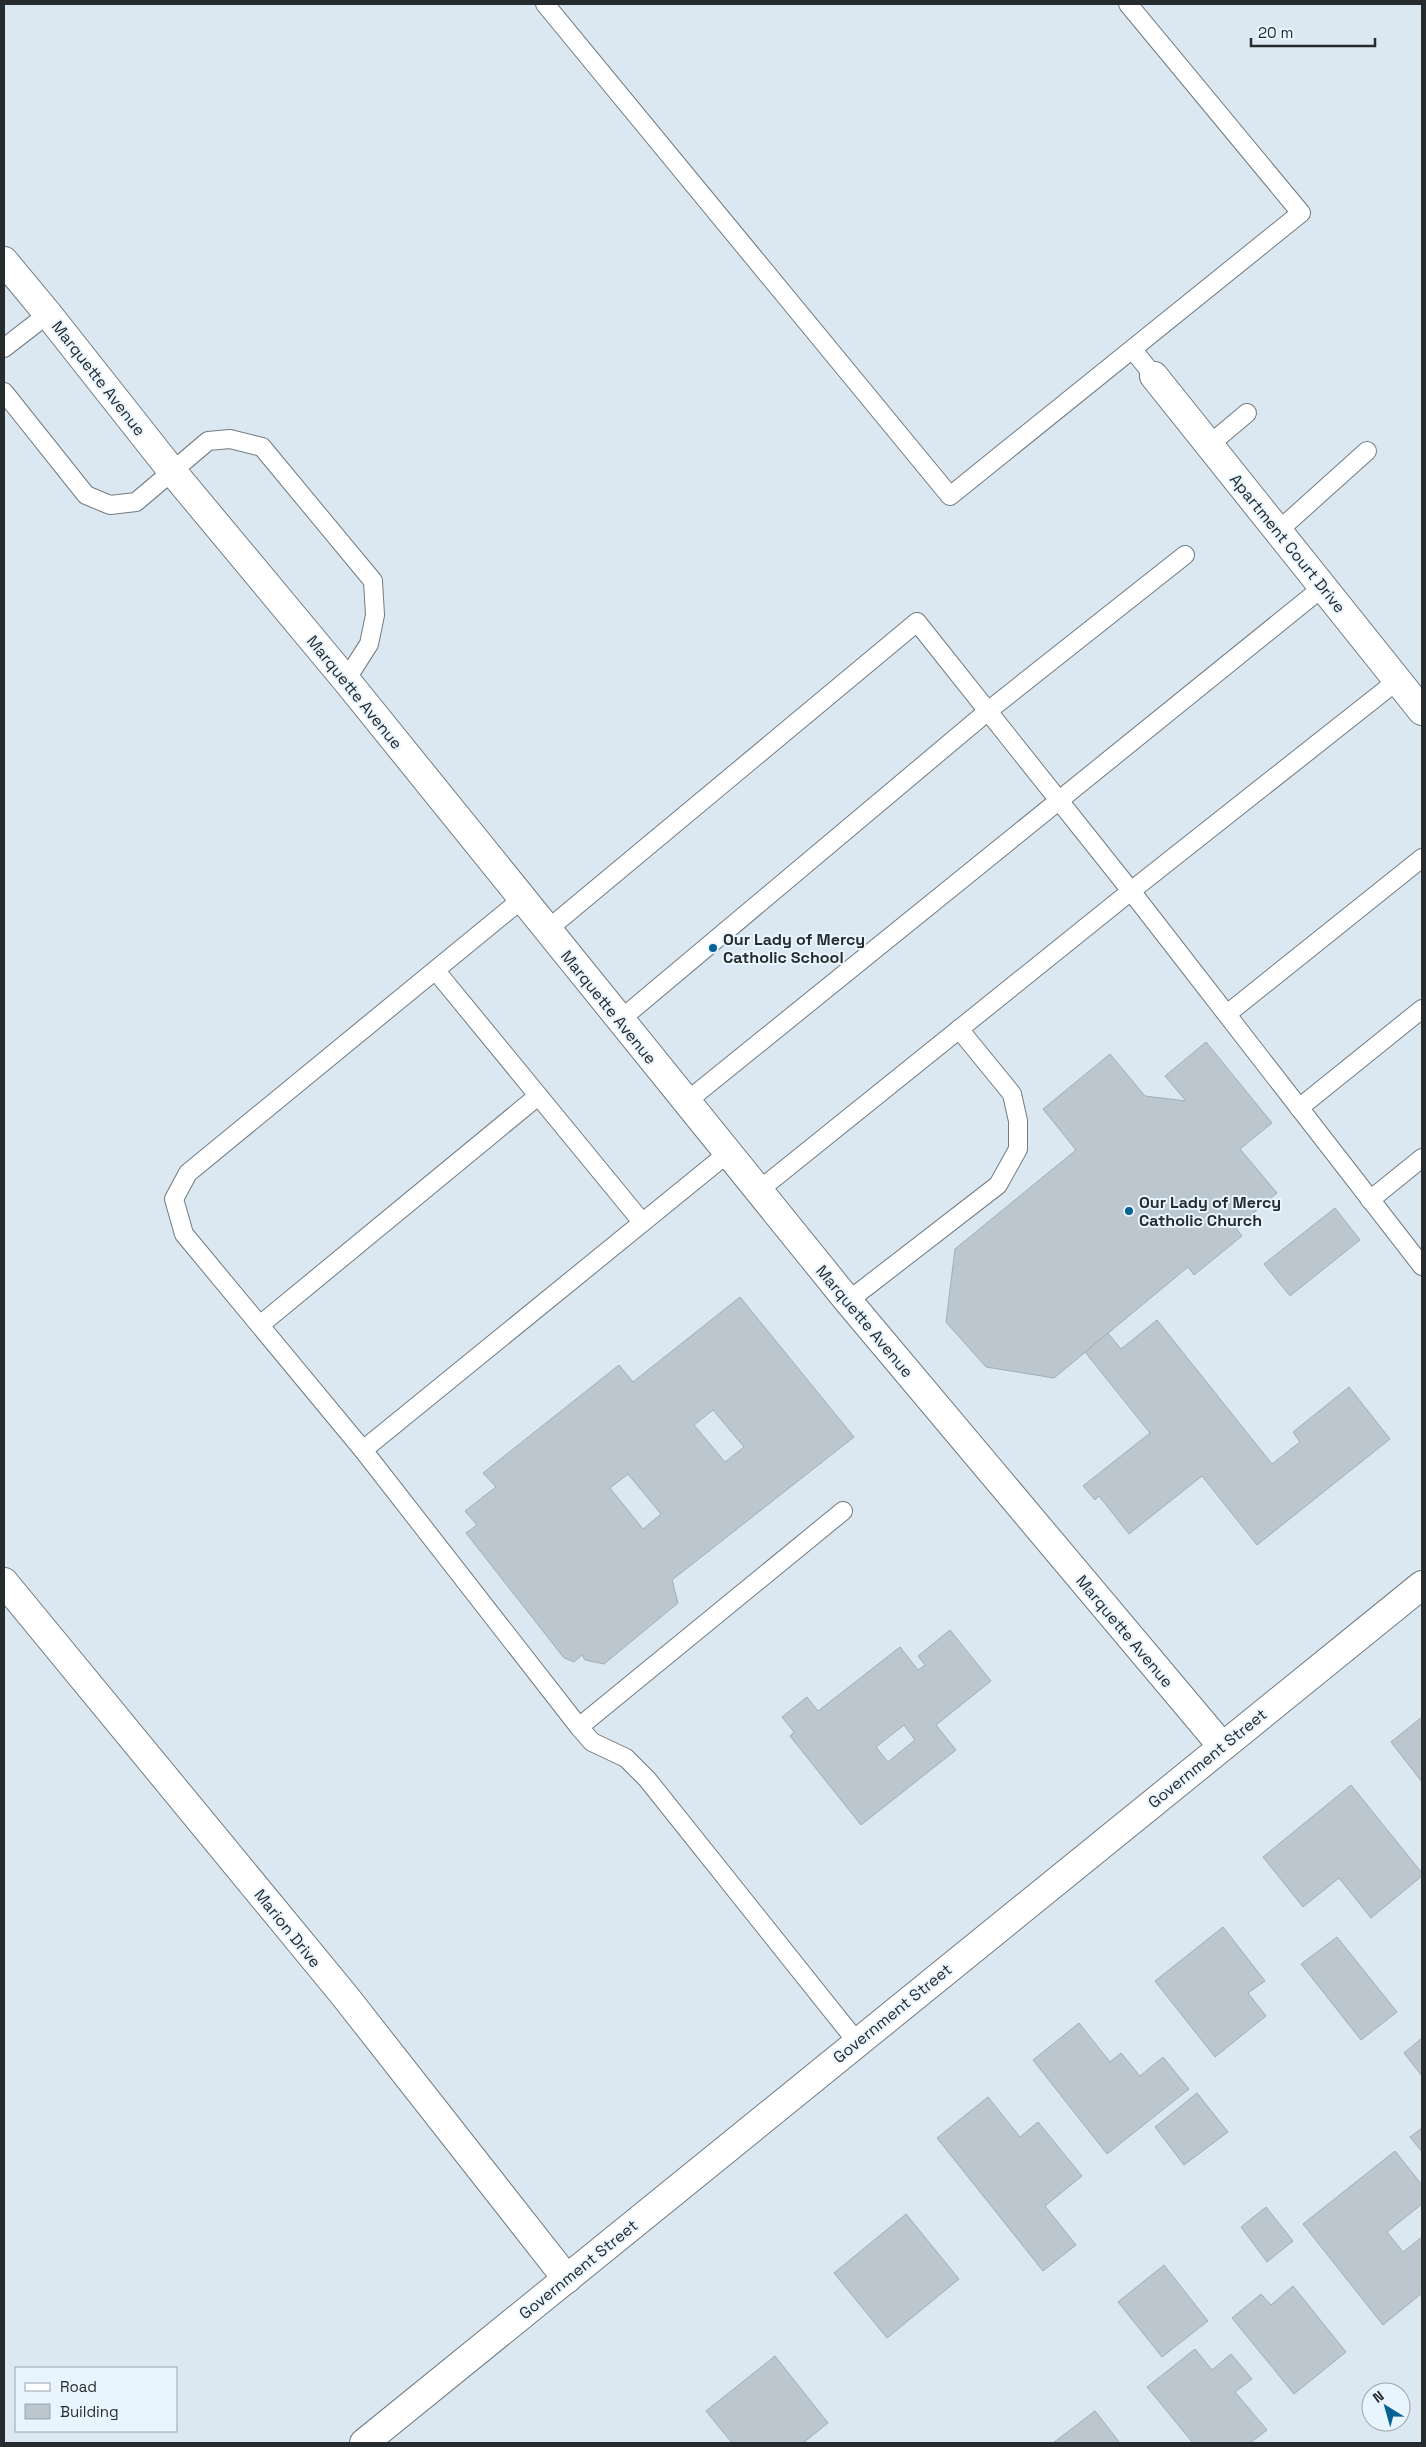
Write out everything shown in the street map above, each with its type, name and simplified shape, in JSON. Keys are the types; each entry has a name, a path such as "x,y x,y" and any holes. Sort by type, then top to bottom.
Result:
{"street":[{"name":"Marquette Avenue","path":"4,261 172,471 346,680 848,1301 1222,1746"},
{"name":"Apartment Court Drive","path":"1154,376 1422,711"},
{"name":"Marion Drive","path":"4,1582 344,1995 567,2279"},
{"name":"Government Street","path":"364,2443 1422,1585"}],"lane":[{"path":"545,4 950,496 1301,213 1128,4"},
{"path":"4,348 48,314"},
{"path":"1133,350 1154,376"},
{"path":"4,392 86,495 110,505 136,502 208,441 230,439 262,447 373,581 375,615 369,644 346,680"},
{"path":"1210,445 1247,413"},
{"path":"1278,531 1367,451"},
{"path":"620,1020 988,711 1185,556"},
{"path":"686,1102 1058,799 1323,587"},
{"path":"548,930 917,622 1131,891 1422,1266"},
{"path":"758,1191 1131,891 1398,680"},
{"path":"1227,1014 1422,858"},
{"path":"522,899 188,1173 174,1199 184,1234 363,1450 579,1727 592,1742 626,1758 647,1779 857,2042"},
{"path":"436,971 642,1222"},
{"path":"1299,1108 1422,1009"},
{"path":"848,1301 998,1185 1018,1150 1018,1121 1012,1094 959,1029"},
{"path":"260,1325 538,1096"},
{"path":"363,1450 728,1153"},
{"path":"1370,1200 1422,1158"},
{"path":"579,1727 843,1512"}],"building":[{"name":"Our Lady of Mercy Catholic Church","path":"1206,1042 1272,1123 1240,1149 1277,1193 1236,1228 1242,1236 1194,1275 1188,1267 1054,1378 986,1367 946,1322 955,1249 1076,1150 1043,1109 1110,1054 1145,1096 1186,1101 1165,1076"},
{"path":"1335,1208 1360,1240 1290,1296 1264,1264"},
{"path":"740,1297 854,1437 672,1580 678,1603 604,1664 585,1660 582,1655 574,1662 564,1658 466,1533 477,1525 465,1511 496,1487 483,1473 619,1365 633,1382","holes":["713,1410 744,1447 725,1462 694,1425","628,1474 661,1514 643,1529 610,1488"]},
{"path":"1157,1320 1272,1464 1300,1442 1293,1432 1349,1387 1390,1439 1257,1545 1202,1476 1129,1534 1099,1496 1095,1500 1083,1486 1150,1433 1085,1352 1108,1333 1121,1349"},
{"path":"950,1630 991,1681 936,1725 956,1750 861,1825 790,1736 794,1732 782,1717 807,1697 818,1711 900,1647 918,1670 925,1665 918,1656","holes":["904,1725 915,1740 888,1762 876,1747"]},
{"path":"1422,1717 1422,1782 1391,1742"},
{"path":"1351,1785 1422,1873 1422,1876 1371,1918 1339,1878 1303,1907 1263,1857"},
{"path":"1223,1927 1265,1981 1248,1993 1266,2016 1215,2057 1155,1981"},
{"path":"1337,1937 1397,2012 1361,2040 1301,1964"},
{"path":"1079,2023 1110,2062 1121,2053 1140,2076 1163,2057 1189,2089 1107,2154 1033,2060"},
{"path":"1422,2038 1422,2076 1404,2053"},
{"path":"1197,2093 1228,2132 1184,2165 1155,2127"},
{"path":"988,2097 1020,2137 1038,2122 1082,2176 1045,2206 1076,2245 1043,2271 937,2138"},
{"path":"1422,2128 1422,2152 1410,2137"},
{"path":"1395,2151 1422,2185 1422,2204 1387,2232 1403,2252 1422,2237 1422,2293 1383,2325 1303,2224"},
{"path":"1266,2207 1293,2241 1267,2262 1241,2227"},
{"path":"906,2214 959,2279 887,2338 834,2273"},
{"path":"1164,2265 1208,2321 1162,2357 1118,2302"},
{"path":"1293,2286 1346,2352 1294,2394 1232,2318 1261,2294 1271,2305"},
{"path":"1195,2349 1212,2370 1231,2354 1252,2379 1235,2392 1267,2430 1250,2443 1193,2443 1147,2387"},
{"path":"775,2356 828,2423 803,2443 732,2443 706,2411"},
{"path":"1095,2411 1120,2443 1053,2443"}],"place":[{"name":"Our Lady of Mercy Catholic School","path":"713,948"},
{"name":"Our Lady of Mercy Catholic Church","path":"1129,1211"}]}
